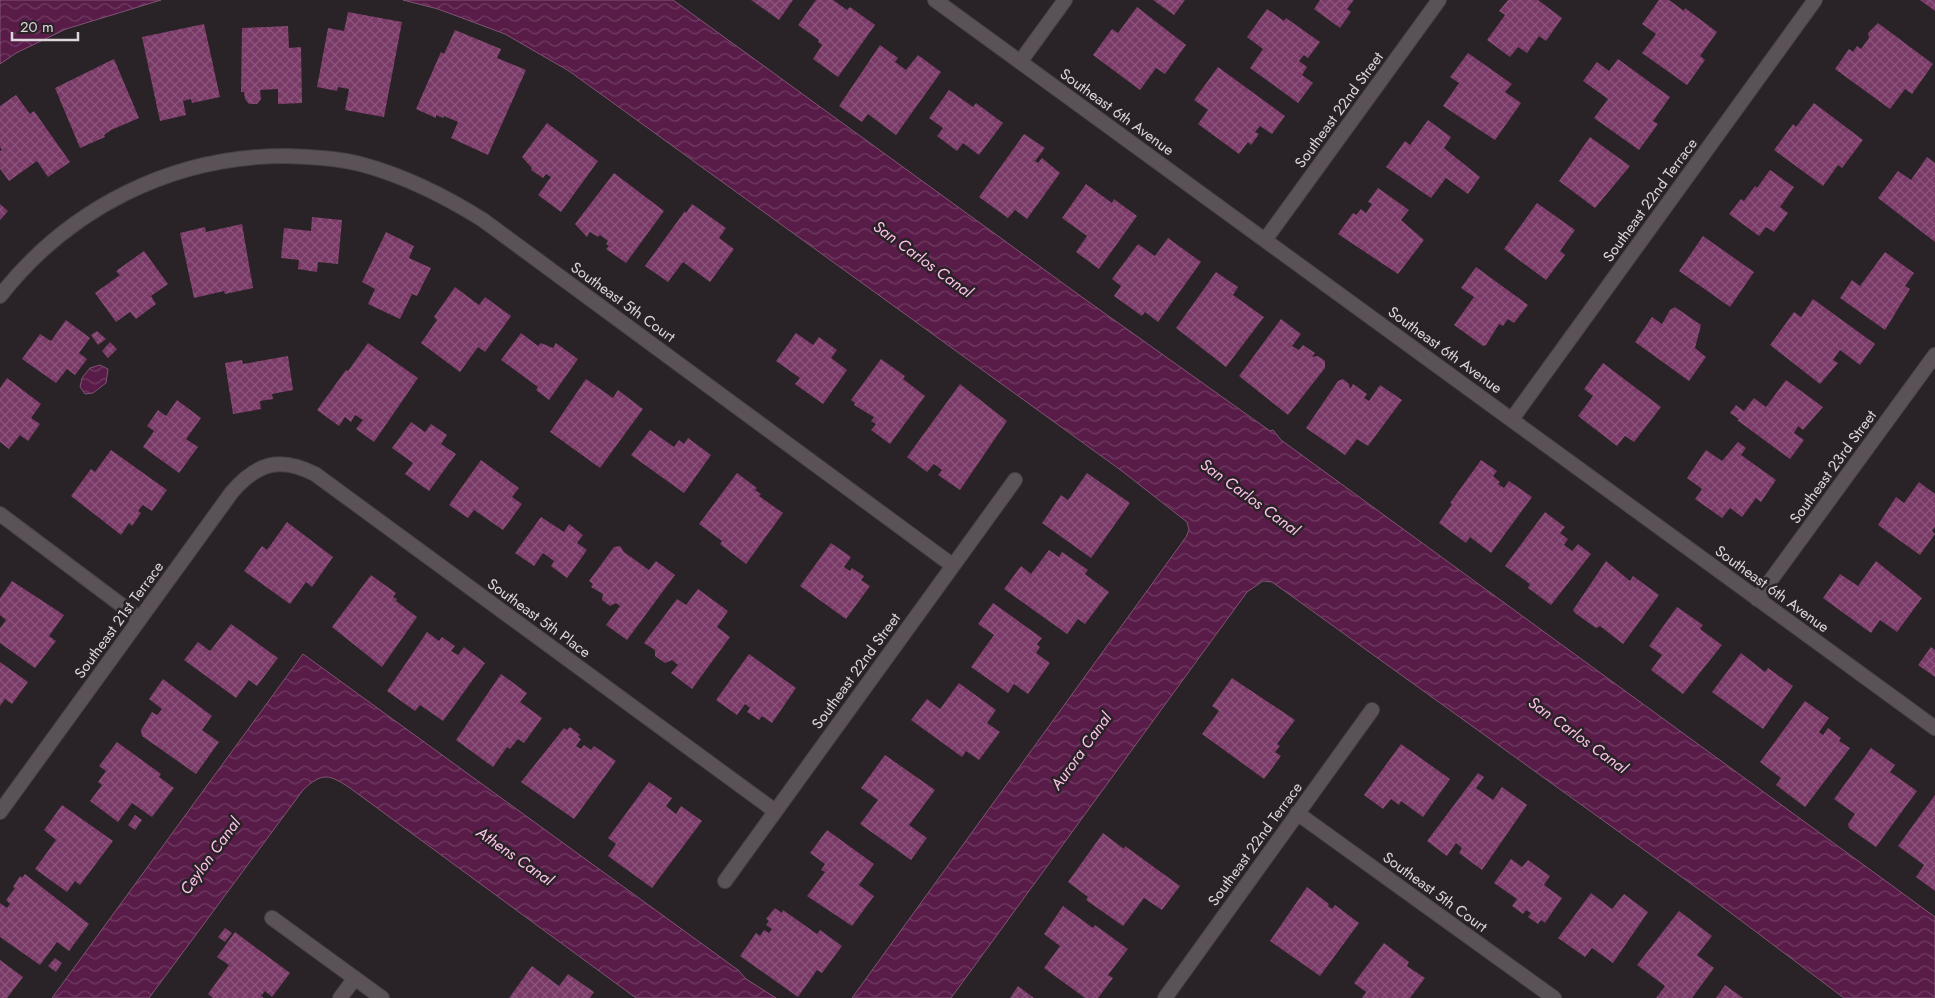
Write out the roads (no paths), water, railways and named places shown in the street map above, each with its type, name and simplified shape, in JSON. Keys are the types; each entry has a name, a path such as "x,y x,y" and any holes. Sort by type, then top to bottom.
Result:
{"street":[{"name":"Southeast 6th Avenue","path":"935,0 1935,728"},
{"path":"1020,62 1065,0"},
{"name":"Southeast 22nd Street","path":"1265,240 1439,0"},
{"name":"Southeast 22nd Terrace","path":"1512,419 1815,0"},
{"name":"Southeast 5th Court","path":"0,296 43,248 72,224 104,203 138,186 170,174 237,159 306,156 362,164 417,183 451,200 483,220 952,565"},
{"name":"Southeast 23rd Street","path":"1757,599 1935,355"},
{"name":"Southeast 21st Terrace","path":"0,812 242,480 265,466 278,464"},
{"name":"Southeast 5th Place","path":"278,464 292,464 315,474 775,810"},
{"name":"Southeast 22nd Street","path":"725,881 1015,480"},
{"path":"0,514 140,619"},
{"name":"Southeast 22nd Terrace","path":"1165,998 1372,710"},
{"name":"Southeast 5th Court","path":"1297,813 1554,998"},
{"path":"272,918 382,998"},
{"path":"340,998 354,978"}],"water":[{"path":"0,0 161,0 66,29 16,53 0,64"},
{"path":"403,0 673,0 1086,300 1270,431 1273,430 1281,440 1935,917 1935,998 1844,998 1715,901 1293,597 1272,582 1263,581 1247,592 951,998 852,998 1186,537 1189,530 1187,522 1122,471 569,71 505,34 438,9"},
{"path":"100,365 108,369 106,383 93,393 85,394 80,387 82,378 90,368"},
{"path":"303,654 738,970 746,979 776,998 636,998 350,788 326,777 315,780 303,790 149,998 52,998"}],"water label":[{"name":"San Carlos Canal","path":"923,259"},
{"name":"San Carlos Canal","path":"1250,497"},
{"name":"San Carlos Canal","path":"1578,735"},
{"name":"Aurora Canal","path":"1081,751"},
{"name":"Ceylon Canal","path":"210,856"},
{"name":"Athens Canal","path":"515,856"}]}
